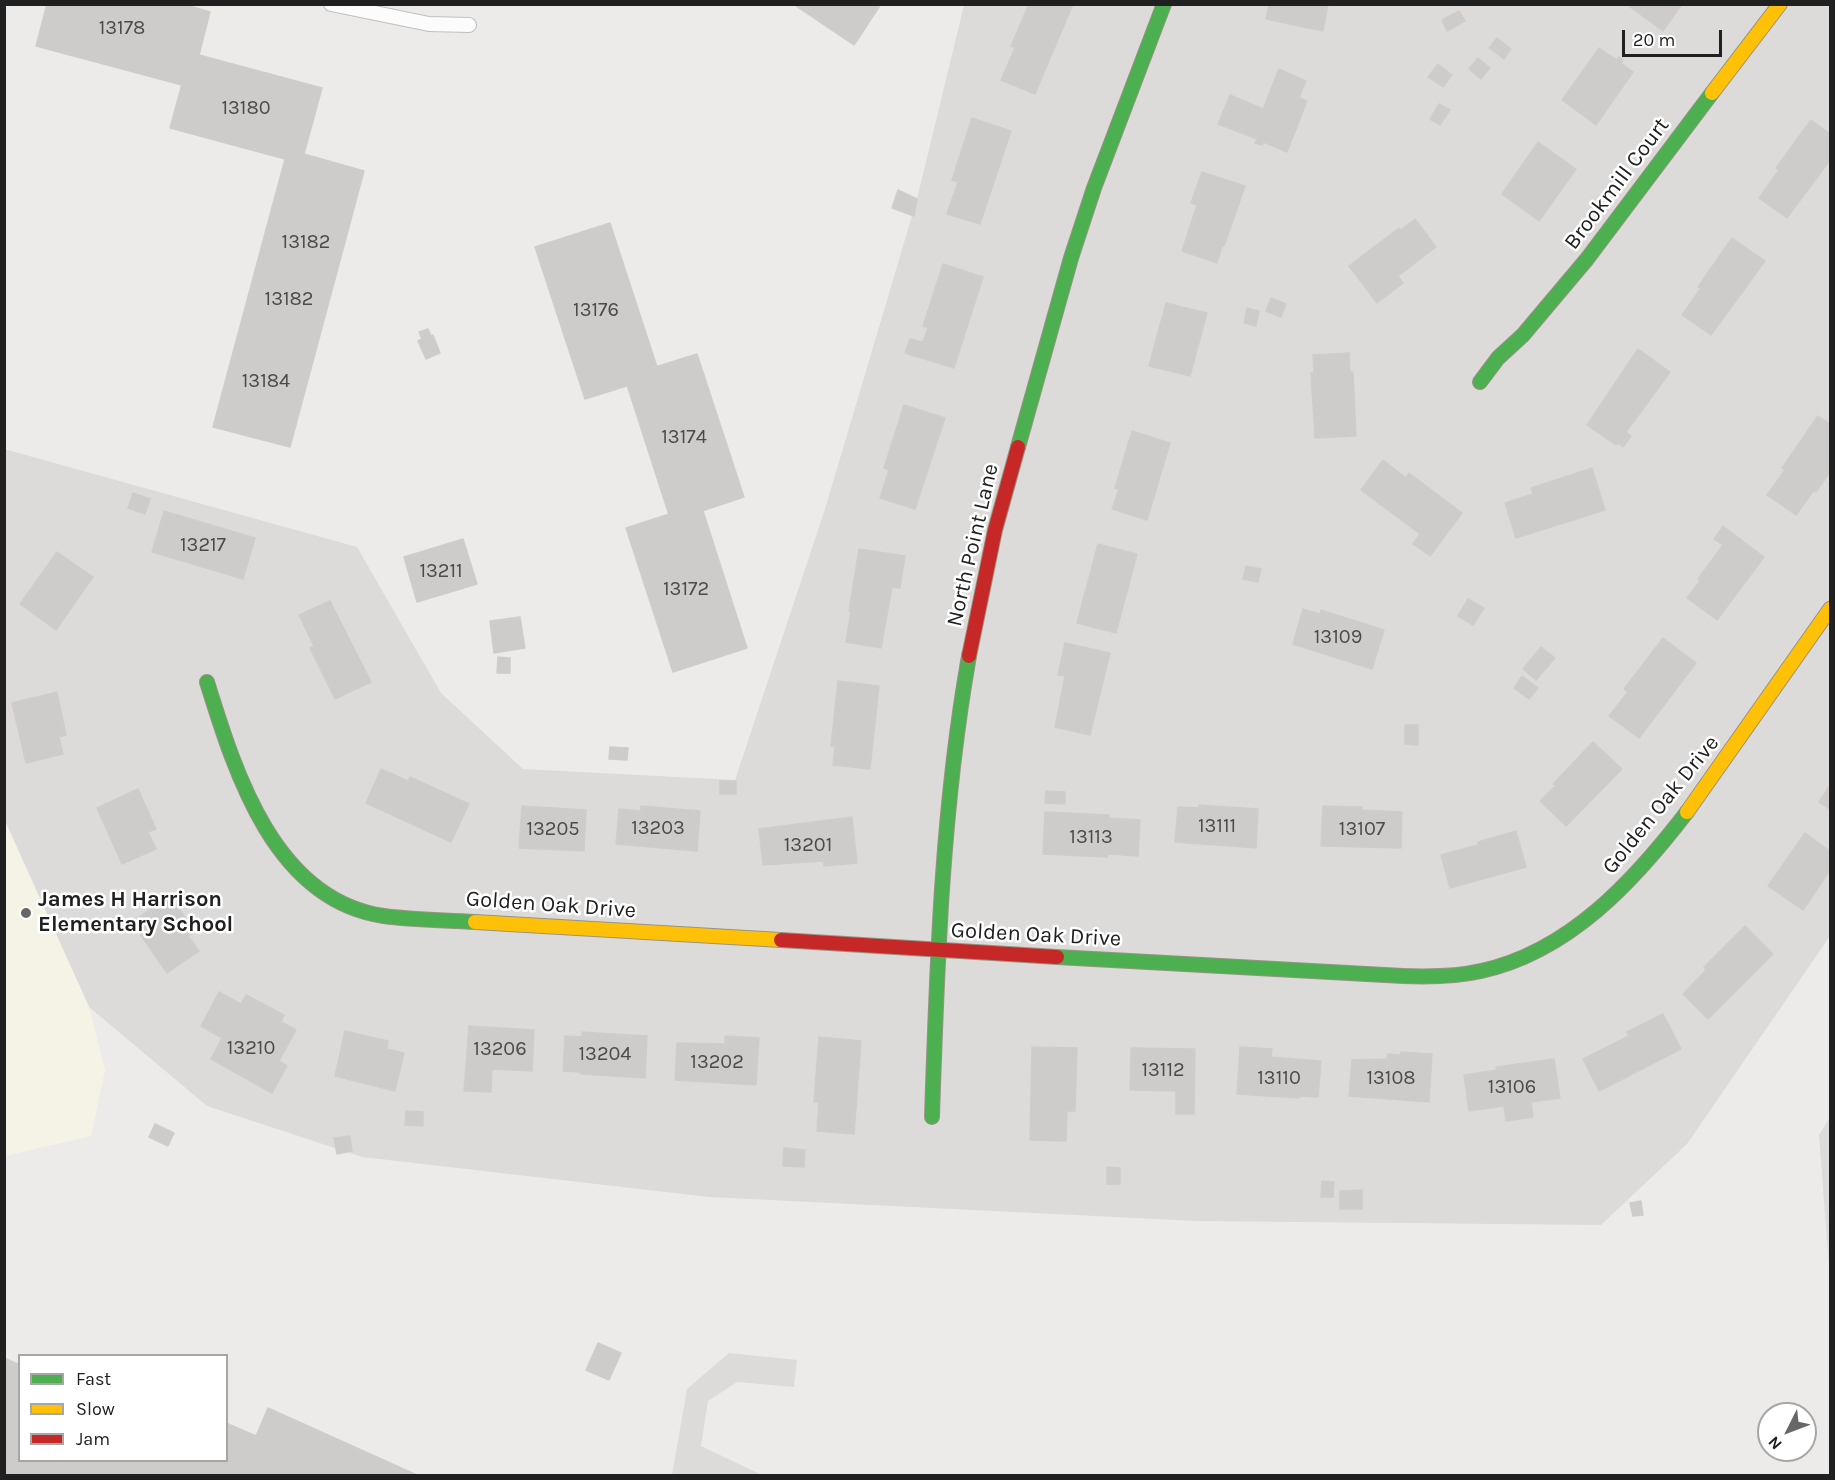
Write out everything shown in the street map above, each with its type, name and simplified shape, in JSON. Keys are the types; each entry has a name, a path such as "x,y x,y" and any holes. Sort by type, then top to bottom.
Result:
{"street":[{"name":"North Point Lane","path":"932,1117 937,950 952,779 978,607 995,530 1071,258 1094,188 1164,4"},
{"name":"Brookmill Court","path":"1480,382 1498,358 1553,301 1587,259 1780,4"},
{"name":"Golden Oak Drive","path":"207,681 229,754 265,829 297,870 322,891 358,909 383,916 937,950 1445,977 1492,968 1533,953 1606,904 1643,868 1676,827 1766,704 1830,609"}],"lane":[{"path":"331,4 429,24 469,25"}],"shaded area":[{"path":"964,5 1830,5 1830,936 1687,1144 1601,1225 1196,1221 709,1197 362,1157 207,1106 89,1007 5,820 4,449 357,547 441,693 523,769 735,780 825,509 917,199"},
{"name":"James H Harrison Elementary School","path":"4,820 89,1007 105,1070 91,1136 5,1156"},
{"path":"1830,1117 1830,1280 1819,1135"},
{"path":"729,1353 797,1360 794,1387 737,1382 708,1401 701,1446 762,1475 672,1475 687,1389"}],"building":[{"path":"47,4 183,4 210,12 199,55 194,64 188,62 182,85 36,46"},
{"path":"793,4 881,4 854,45"},
{"path":"1029,4 1073,4 1035,94 1001,80 1015,48 1011,46"},
{"path":"1269,4 1328,4 1323,31 1266,19"},
{"path":"1630,4 1682,4 1663,31 1629,6"},
{"path":"1459,11 1465,21 1447,31 1442,20"},
{"path":"1497,38 1511,49 1504,59 1489,48"},
{"path":"1599,48 1617,60 1619,57 1623,60 1621,63 1633,72 1596,125 1562,100"},
{"path":"199,55 322,88 304,154 285,159 170,128 188,62 194,64"},
{"path":"1478,58 1490,68 1481,79 1469,69"},
{"path":"1438,64 1452,75 1443,87 1428,77"},
{"path":"1279,69 1306,81 1299,98 1307,101 1287,152 1263,142 1262,145 1255,143 1257,139 1218,124 1230,95 1263,109"},
{"path":"1439,104 1450,110 1440,125 1430,119"},
{"path":"972,118 1011,131 980,224 947,214 958,182 952,180"},
{"path":"1811,120 1830,134 1830,160 1787,218 1759,198 1779,170 1776,168"},
{"path":"1538,142 1576,169 1539,221 1502,194"},
{"path":"304,154 364,171 290,447 213,427 285,159"},
{"path":"1202,172 1245,186 1217,263 1182,251 1197,205 1191,203"},
{"path":"898,190 917,199 914,216 892,208"},
{"path":"1415,219 1436,247 1398,276 1403,283 1377,303 1349,266 1399,228 1401,230"},
{"path":"610,223 657,367 633,374 636,383 585,399 535,247"},
{"path":"1732,238 1765,261 1711,335 1682,315 1701,288 1698,287"},
{"path":"943,264 983,277 954,368 905,353 910,339 923,342 928,328 923,326"},
{"path":"1271,298 1286,304 1281,317 1266,311"},
{"path":"1166,303 1207,313 1190,376 1149,366"},
{"path":"1247,308 1259,311 1256,326 1244,323"},
{"path":"428,329 440,353 426,359 418,341 422,339 419,332"},
{"path":"1638,349 1670,372 1626,432 1631,436 1623,447 1618,443 1616,445 1587,425"},
{"path":"1349,353 1350,372 1353,372 1356,436 1315,438 1311,373 1314,373 1313,355"},
{"path":"697,354 744,497 693,514 691,507 669,515 627,385 636,383 633,374"},
{"path":"904,405 945,418 915,509 880,498 889,470 884,468"},
{"path":"1818,416 1830,424 1830,472 1796,515 1767,495 1785,470 1782,468"},
{"path":"1132,431 1170,443 1147,520 1112,509 1119,489 1115,488"},
{"path":"1383,460 1406,478 1409,473 1462,513 1430,556 1413,544 1420,534 1361,490"},
{"path":"1592,468 1605,510 1516,538 1505,503 1533,494 1531,488"},
{"path":"133,493 150,499 145,514 128,508"},
{"path":"691,507 693,514 703,511 747,648 673,672 626,528"},
{"path":"164,511 255,538 243,579 152,552"},
{"path":"1723,526 1764,557 1717,620 1687,598 1723,545 1714,539"},
{"path":"463,539 477,584 417,602 404,557"},
{"path":"1098,544 1137,554 1116,633 1077,623"},
{"path":"859,549 905,556 900,588 892,587 881,648 846,642"},
{"path":"57,552 93,577 56,630 20,604"},
{"path":"1246,566 1261,569 1258,582 1243,579"},
{"path":"1468,599 1484,608 1473,625 1458,616"},
{"path":"330,601 371,682 335,699 310,648 314,646 299,615"},
{"path":"1303,609 1320,614 1321,610 1384,630 1372,669 1293,644"},
{"path":"520,617 525,648 494,653 490,621"},
{"path":"1663,638 1696,663 1639,738 1609,716 1628,692 1624,689"},
{"path":"1065,643 1110,653 1090,735 1055,727 1065,676 1058,675"},
{"path":"1541,647 1555,658 1536,680 1523,669"},
{"path":"498,657 510,658 510,673 497,673"},
{"path":"1522,676 1538,688 1529,699 1514,688"},
{"path":"838,681 879,686 870,769 833,765 835,747 831,746"},
{"path":"57,692 66,735 59,737 63,754 26,763 12,703"},
{"path":"1405,725 1418,725 1418,745 1405,744"},
{"path":"1593,742 1622,769 1566,826 1540,801"},
{"path":"610,747 628,748 627,760 609,759"},
{"path":"381,769 408,781 410,777 469,804 451,842 366,803"},
{"path":"720,781 736,781 736,794 720,794"},
{"path":"1830,785 1830,809 1819,802"},
{"path":"138,789 156,829 148,832 156,849 122,864 97,808"},
{"path":"1046,791 1065,792 1065,804 1045,803"},
{"path":"1199,805 1258,809 1256,848 1175,842 1178,807 1199,808"},
{"path":"522,806 586,810 584,851 519,848"},
{"path":"641,806 700,811 697,851 616,844 619,809 641,811"},
{"path":"1323,806 1362,807 1362,810 1402,812 1401,848 1321,846"},
{"path":"1045,812 1109,815 1109,818 1140,820 1138,856 1043,854"},
{"path":"852,817 857,863 824,866 824,861 763,865 759,829"},
{"path":"1516,831 1526,867 1450,888 1441,855"},
{"path":"1805,833 1830,851 1830,870 1803,910 1768,886"},
{"path":"170,896 195,932 188,936 199,951 167,973 132,922"},
{"path":"1745,926 1773,954 1708,1019 1683,994 1706,970 1704,967"},
{"path":"219,992 241,1004 246,995 284,1015 281,1022 296,1030 279,1061 287,1066 272,1093 211,1059 222,1038 201,1026"},
{"path":"1663,1014 1681,1049 1599,1091 1583,1059 1629,1036 1627,1032"},
{"path":"469,1026 534,1030 532,1071 492,1069 491,1092 464,1091"},
{"path":"345,1031 388,1041 387,1049 404,1053 395,1091 335,1076"},
{"path":"582,1032 647,1036 645,1078 563,1071 565,1036 582,1037"},
{"path":"725,1036 759,1038 756,1085 675,1080 677,1043 725,1044"},
{"path":"819,1037 861,1041 854,1134 817,1131 819,1102 814,1102"},
{"path":"1032,1047 1077,1048 1075,1111 1067,1111 1066,1141 1030,1140"},
{"path":"1240,1047 1272,1049 1271,1057 1321,1061 1318,1097 1237,1094"},
{"path":"1131,1048 1195,1049 1194,1114 1176,1114 1176,1091 1130,1090"},
{"path":"1401,1052 1432,1054 1429,1102 1349,1096 1352,1060 1387,1059 1388,1054 1401,1055"},
{"path":"1554,1059 1560,1098 1531,1102 1533,1117 1506,1121 1504,1106 1469,1111 1464,1075 1497,1070 1496,1067"},
{"path":"406,1111 423,1112 423,1126 405,1125"},
{"path":"155,1124 174,1133 168,1146 149,1137"},
{"path":"350,1136 352,1151 337,1154 334,1138"},
{"path":"784,1148 805,1150 804,1167 783,1166"},
{"path":"1107,1167 1120,1168 1120,1184 1107,1184"},
{"path":"1322,1181 1334,1182 1333,1197 1321,1197"},
{"path":"1362,1190 1362,1209 1340,1209 1340,1191"},
{"path":"1641,1201 1643,1215 1633,1216 1630,1203"},
{"path":"598,1343 621,1353 609,1380 586,1370"},
{"path":"4,1358 18,1364 18,1462 228,1462 228,1424 256,1436 268,1408 419,1476 4,1476"}],"traffic: fast":[{"path":"1018,447 1071,258 1094,188 1164,4"},
{"path":"1480,382 1498,358 1523,335 1587,259 1712,93"},
{"path":"932,1117 942,886 953,770 969,656"},
{"path":"207,682 246,791 265,827 287,859 314,885 346,905 384,916 475,922"},
{"path":"1057,957 1403,976 1442,976 1481,971 1513,962 1571,931 1622,888 1687,812"}],"traffic: slow":[{"path":"1712,93 1780,4"},
{"path":"1687,812 1830,609"},
{"path":"475,922 781,940"}],"traffic: jam":[{"path":"969,656 995,530 1018,447"},
{"path":"781,940 1057,957"}],"place":[{"name":"James H Harrison Elementary School","path":"26,913"}]}
